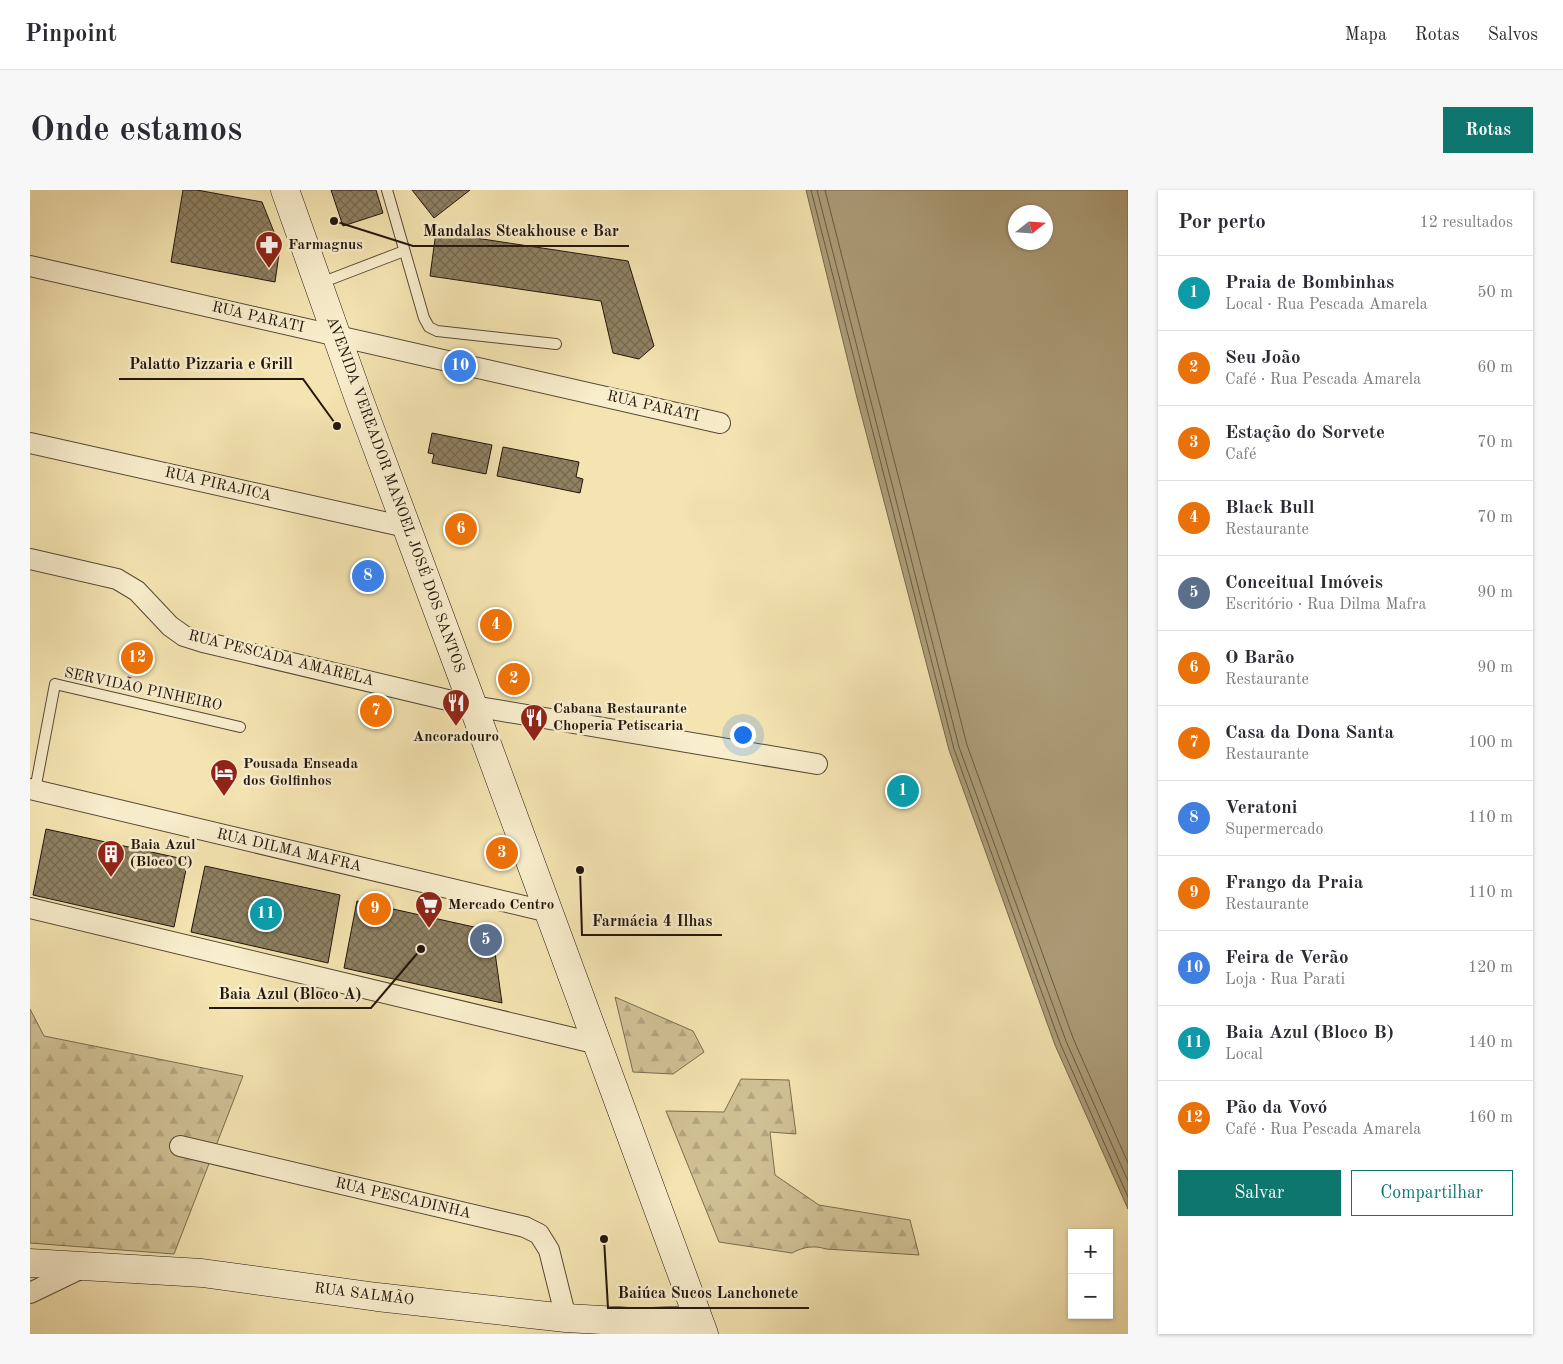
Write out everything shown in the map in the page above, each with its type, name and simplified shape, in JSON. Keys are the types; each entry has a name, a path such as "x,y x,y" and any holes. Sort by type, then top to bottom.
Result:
{"main road":[{"name":"AVENIDA VEREADOR MANOEL JOSÉ DOS SANTOS","path":"285,190 406,527 474,706 701,1327"},
{"name":"RUA SALMÃO","path":"30,1263 202,1273 377,1297 566,1318 701,1327"}],"street":[{"name":"RUA PARATI","path":"30,266 720,423"},
{"name":"RUA PIRAJICA","path":"30,443 406,527"},
{"name":"RUA PESCADA AMARELA","path":"30,559 117,579 137,591 170,626 184,636 212,645 474,706 817,764"},
{"name":"RUA DILMA MAFRA","path":"33,790 549,912"},
{"path":"30,908 598,1044"},
{"name":"RUA PESCADINHA","path":"180,1146 525,1227 539,1234 548,1250 566,1318"},
{"path":"30,1294 87,1266"}],"lane":[{"path":"387,190 424,318 430,327 438,331 556,344"},
{"path":"318,284 404,251"},
{"name":"SERVIDÃO PINHEIRO","path":"33,790 55,684 240,726"}],"green space":[{"path":"615,997 693,1031 704,1052 673,1074 633,1072"},
{"path":"30,1009 44,1036 243,1076 174,1254 30,1243"},
{"path":"741,1079 789,1080 796,1134 770,1132 775,1175 819,1205 910,1220 919,1255 813,1247 800,1249 792,1253 719,1242 666,1111 724,1112"}],"water":[{"path":"806,190 1128,190 1128,1209 1055,1045 949,750 857,398"}],"building":[{"path":"183,190 197,190 262,202 280,247 275,282 171,262"},
{"path":"331,190 376,190 383,213 343,226"},
{"path":"412,190 470,190 434,218"},
{"path":"436,232 628,261 654,346 639,359 613,353 601,301 430,276"},
{"path":"432,433 492,445 486,474 432,463 434,454 428,453"},
{"path":"503,447 579,462 576,477 583,479 580,493 497,476"},
{"name":"Baia Azul (Bloco C)","path":"46,829 188,860 174,927 33,895"},
{"path":"205,866 340,895 328,963 191,932"},
{"path":"357,901 492,931 502,1003 344,968"}],"place":[{"name":"Mandalas Steakhouse e Bar","path":"334,221"},
{"name":"Farmagnus","path":"269,269"},
{"name":"Feira de Verão","path":"460,366"},
{"name":"Palatto Pizzaria e Grill","path":"337,426"},
{"name":"O Barão","path":"461,529"},
{"name":"Veratoni","path":"368,576"},
{"name":"Black Bull","path":"496,625"},
{"name":"Pão da Vovó","path":"137,658"},
{"name":"Seu João","path":"514,679"},
{"name":"Casa da Dona Santa","path":"376,711"},
{"name":"Ancoradouro","path":"456,727"},
{"name":"Cabana Restaurante Choperia Petiscaria","path":"534,742"},
{"name":"Praia de Bombinhas","path":"903,791"},
{"name":"Pousada Enseada dos Golfinhos","path":"224,797"},
{"name":"Estação do Sorvete","path":"502,853"},
{"name":"Farmácia 4 Ilhas","path":"580,870"},
{"name":"Baia Azul (Bloco C)","path":"111,878"},
{"name":"Frango da Praia","path":"375,909"},
{"name":"Baia Azul (Bloco B)","path":"266,914"},
{"name":"Mercado Centro","path":"429,929"},
{"name":"Conceitual Imóveis","path":"486,940"},
{"name":"Baia Azul (Bloco A)","path":"421,949"},
{"name":"Baiúca Sucos Lanchonete","path":"604,1239"}]}
